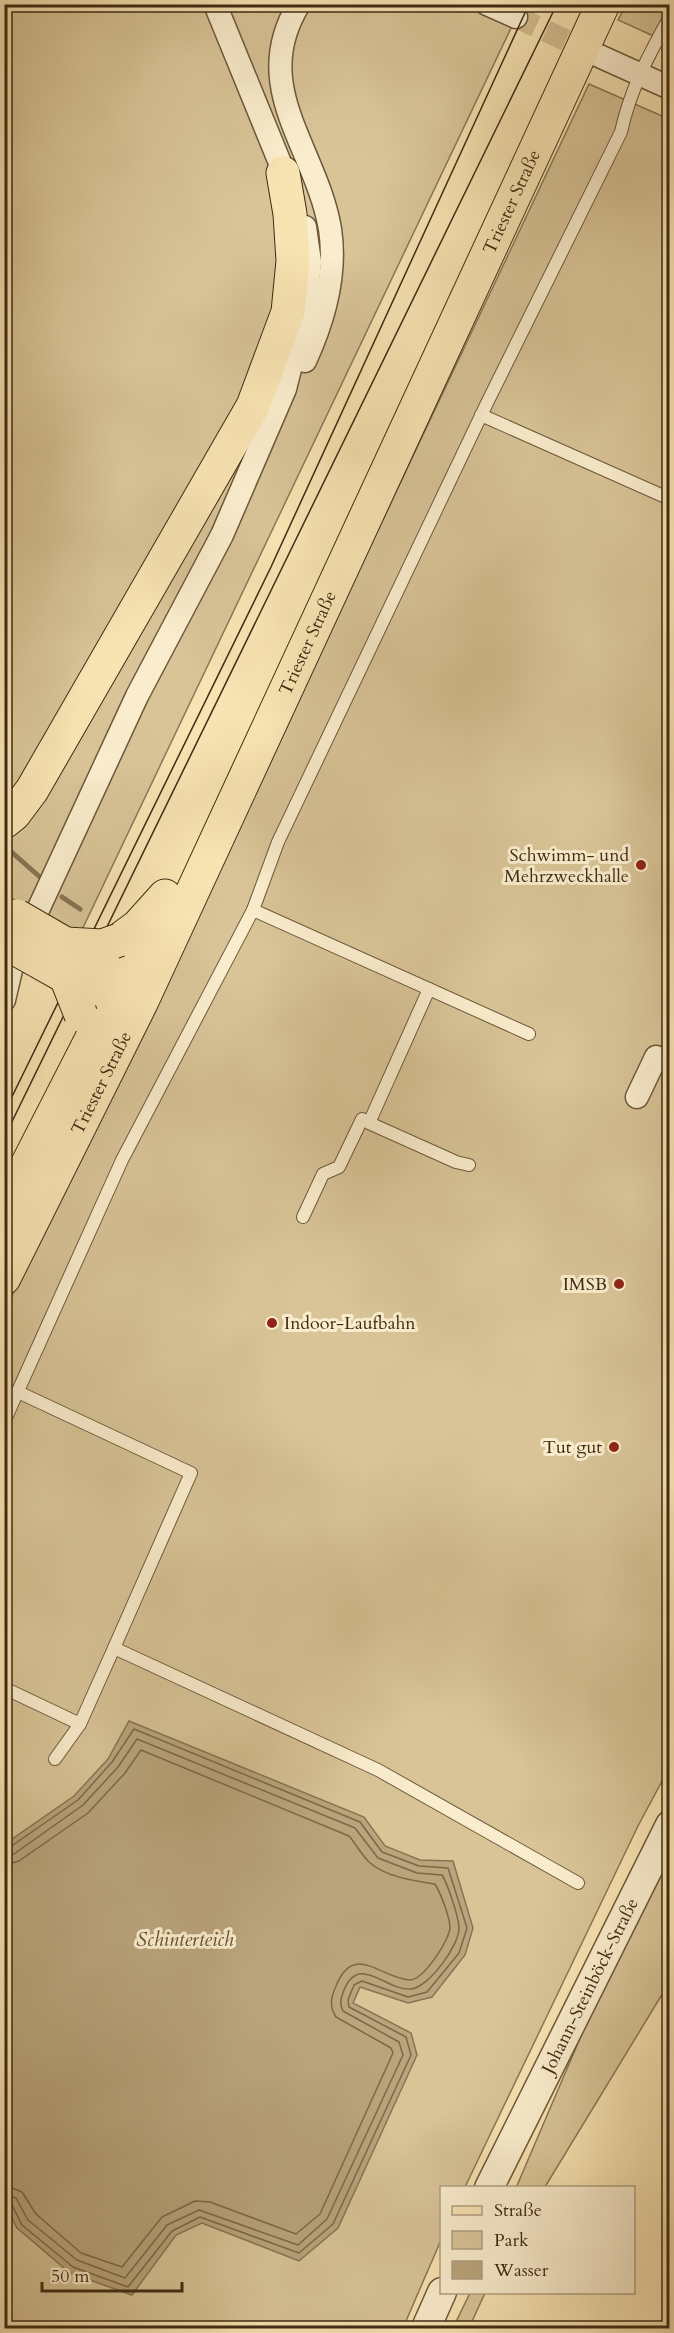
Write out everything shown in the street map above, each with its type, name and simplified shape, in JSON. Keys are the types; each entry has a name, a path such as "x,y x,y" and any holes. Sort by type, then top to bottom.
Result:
{"main road":[{"name":"Triester Straße","path":"4,1210 81,1057 105,983 138,926 165,896 584,4"},
{"name":"Triester Straße","path":"4,1278 105,983 603,4"},
{"path":"4,822 14,814 33,790 253,406 288,312 293,261 290,214 283,173"},
{"path":"8,922 105,983"},
{"path":"8,922 66,944 105,983"}],"street":[{"path":"4,1000 12,966 136,696 222,535 285,389 306,305 310,262 303,213 283,173 215,4"},
{"path":"285,389 297,376 319,326 332,269 330,228 325,208 280,80 280,48 299,4"},
{"path":"487,4 516,17"},
{"path":"597,55 669,88"},
{"path":"637,1097 656,1057 669,1063"},
{"name":"Johann-Steinböck-Straße","path":"490,2186 508,2144 669,1825"},
{"path":"426,2328 441,2294"},
{"path":"437,2328 450,2294"}],"lane":[{"path":"4,1422 122,1160 253,910 278,842 481,415 621,132 626,107 669,17"},
{"path":"481,415 669,499"},
{"path":"253,910 529,1034"},
{"path":"369,1122 429,989"},
{"path":"303,1217 323,1174 339,1167 362,1119 456,1162 469,1165"},
{"path":"18,1392 191,1473 80,1724 55,1759"},
{"path":"114,1648 378,1770 578,1883"},
{"path":"4,1688 80,1724"}],"green space":[{"path":"4,5 522,5 80,934 5,895"},
{"path":"626,5 669,5 669,43 618,20"},
{"path":"589,84 669,119 669,1768 638,1826 465,2186 440,2186 440,2242 403,2328 5,2328 4,1312 149,1014"},
{"path":"669,1855 669,1983 546,2186 517,2186 590,2015"},
{"path":"470,2294 485,2294 469,2328 453,2328"}],"water":[{"name":"Schinterteich","path":"129,1721 364,1817 385,1846 420,1860 453,1861 473,1928 465,1955 432,1997 408,2003 360,1987 353,2003 411,2033 417,2055 338,2228 299,2261 202,2223 176,2235 132,2295 70,2273 17,2228 4,2203 5,1844 74,1796 108,1759"}],"waterway":[{"path":"7,848 41,878"},
{"path":"62,897 80,909"}],"tunnel":[{"path":"516,17 593,53"}],"tram line":[{"path":"4,1113 271,567 529,4"},
{"path":"4,1138 557,4"}],"place":[{"name":"Schwimm- und Mehrzweckhalle","path":"641,865"},
{"name":"IMSB","path":"619,1284"},
{"name":"Indoor-Laufbahn","path":"272,1323"},
{"name":"Tut gut","path":"614,1447"}]}
